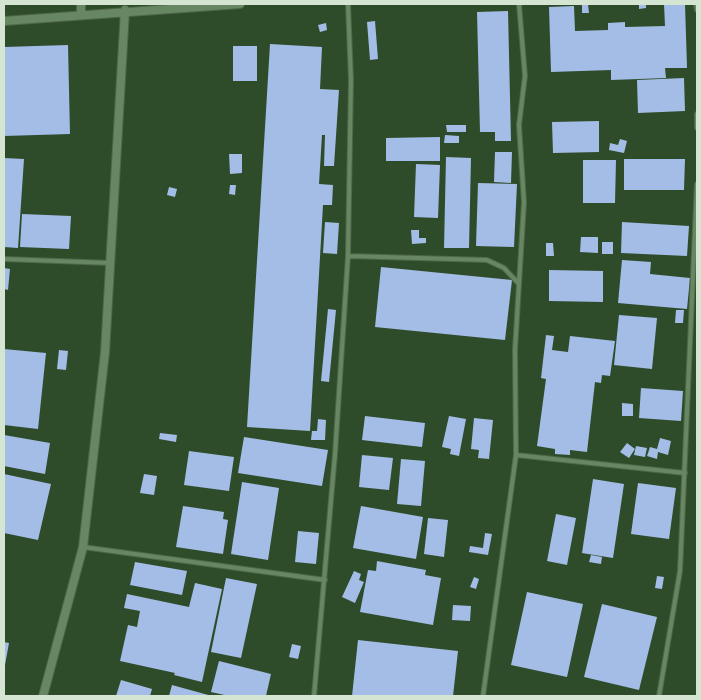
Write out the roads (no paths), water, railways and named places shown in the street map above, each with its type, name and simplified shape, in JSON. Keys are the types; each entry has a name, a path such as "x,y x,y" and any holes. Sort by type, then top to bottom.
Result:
{"street":[{"path":"81,4 81,14"},
{"path":"4,21 125,10 240,4"},
{"path":"43,696 83,547 105,352 112,263 125,10"}],"lane":[{"path":"314,696 325,580 348,256 351,80 348,4"},
{"path":"483,696 516,455 515,350 524,202 519,125 525,76 519,4"},
{"path":"696,4 697,10"},
{"path":"697,114 697,128"},
{"path":"660,696 680,571 697,184"},
{"path":"348,256 487,260 504,268 519,284"},
{"path":"4,259 112,263"},
{"path":"692,308 697,308"},
{"path":"516,455 684,473"},
{"path":"83,547 325,580"}]}
